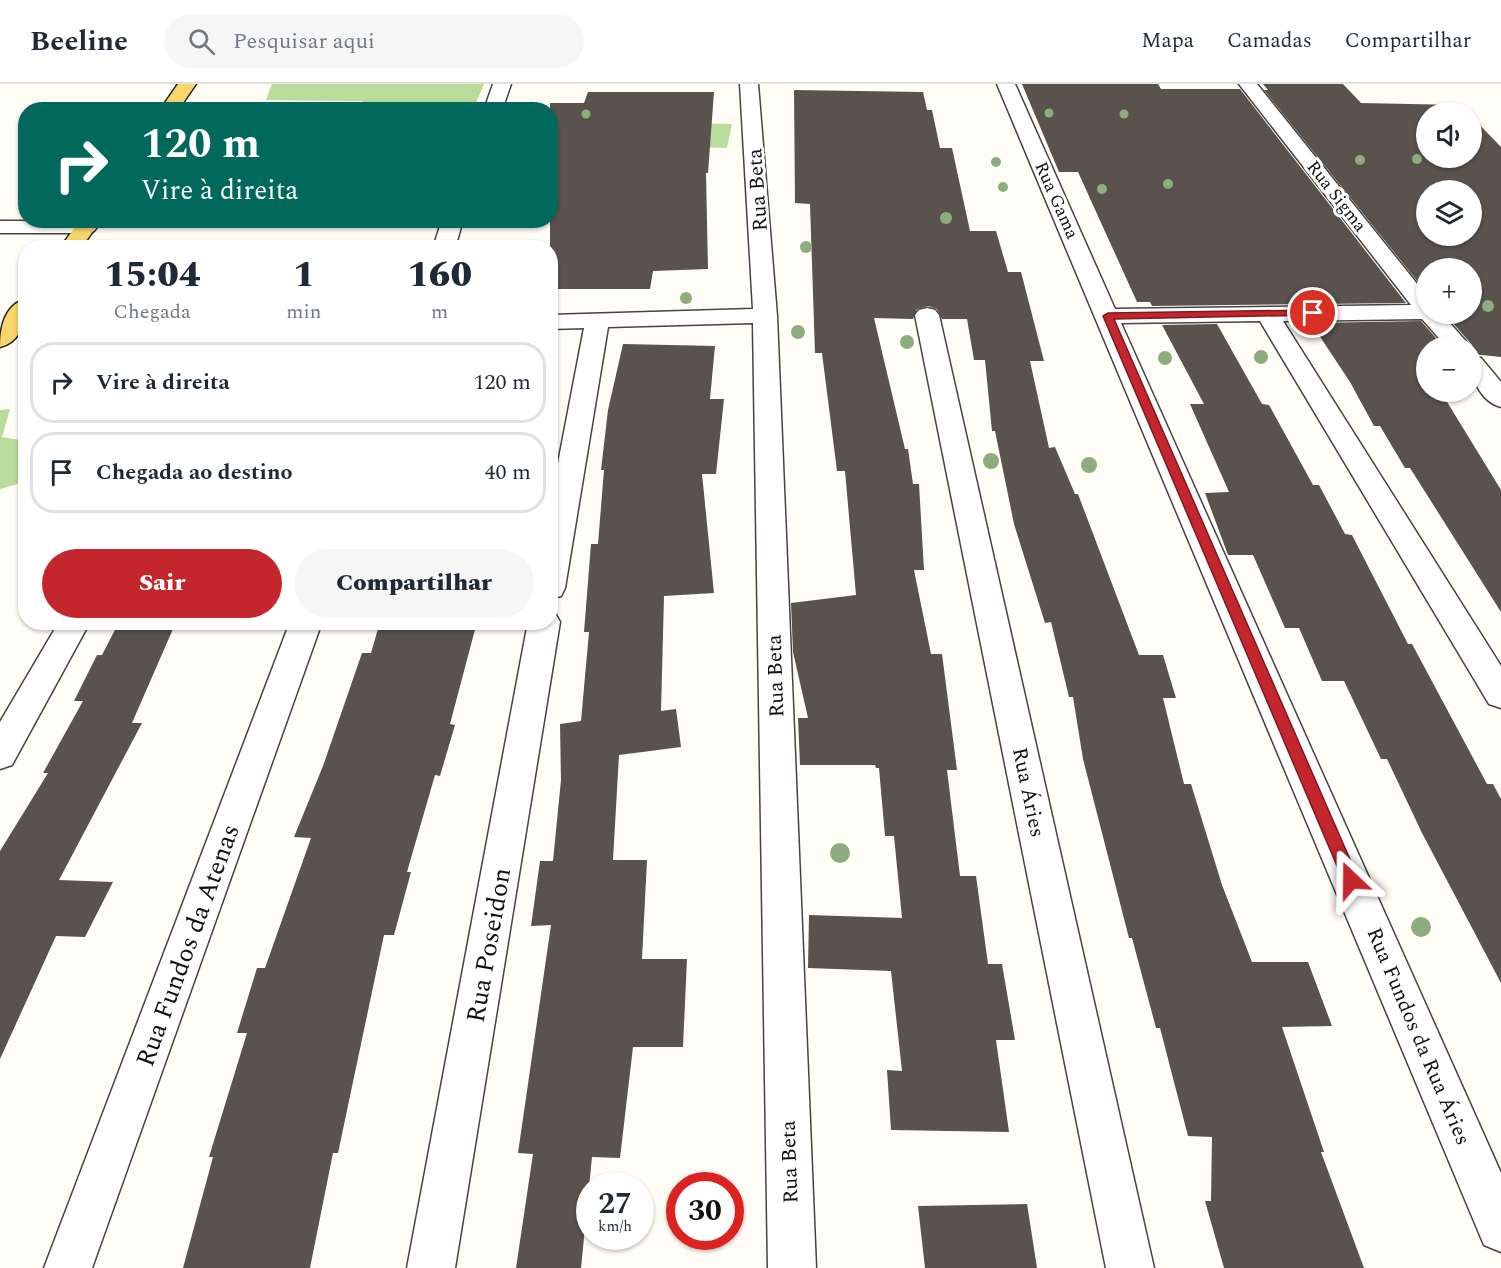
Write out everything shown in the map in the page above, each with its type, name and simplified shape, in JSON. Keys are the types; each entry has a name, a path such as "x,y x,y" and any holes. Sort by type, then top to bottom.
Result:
{"main road":[{"path":"175,102 187,84"},
{"path":"0,305 18,289"},
{"path":"0,340 18,316"}],"street":[{"path":"496,102 502,84"},
{"name":"Rua Beta","path":"749,84 765,316 792,1268"},
{"name":"Rua Gama","path":"1006,84 1108,316"},
{"name":"Rua Sigma","path":"1248,84 1416,296"},
{"path":"0,227 79,236"},
{"path":"1108,316 1416,311"},
{"path":"1267,314 1501,694"},
{"name":"Rua Áries","path":"927,315 1130,1268"},
{"path":"558,321 765,316"},
{"name":"Rua Fundos da Rua Áries","path":"1108,316 1501,1228"},
{"path":"558,543 597,321"},
{"name":"Rua Sigma","path":"1439,324 1449,336"},
{"path":"1482,375 1501,399"},
{"path":"0,754 70,630"},
{"name":"Rua Fundos da Atenas","path":"68,1268 303,630"},
{"name":"Rua Poseidon","path":"431,1268 543,630"}],"green space":[{"path":"272,84 484,84 476,102 266,100"},
{"path":"610,122 732,124 727,148 610,144"},
{"path":"10,409 2,437 18,440 18,484 0,489 0,410"}],"building":[{"path":"1022,84 1158,84 1161,89 1240,89 1406,303 1152,306 1150,302 1137,302 1078,172 1059,172"},
{"path":"1263,84 1343,84 1361,103 1416,104 1416,168 1482,168 1482,127 1501,147 1501,357 1482,355 1482,336 1464,336 1454,324 1482,324 1482,258 1416,258 1416,280 1264,90 1268,90"},
{"path":"794,90 923,92 927,110 932,110 940,148 952,148 970,231 996,231 1008,272 1021,272 1044,361 1030,361 1049,448 1055,447 1075,494 1078,494 1139,655 1163,655 1176,698 1163,698 1184,784 1191,784 1222,885 1252,962 1308,962 1332,1026 1282,1027 1324,1152 1321,1152 1364,1268 1224,1268 1205,1201 1211,1201 1212,1137 1188,1136 1160,1028 1156,1028 1132,938 1129,938 1083,759 1073,697 1069,697 1051,622 1045,623 1014,524 995,431 992,431 985,360 974,360 967,319 942,319 937,309 928,306 917,309 913,319 874,318 905,449 908,449 913,484 919,484 924,570 914,570 931,654 942,654 957,770 947,770 960,876 976,876 988,964 1002,964 1015,1040 996,1040 1009,1132 891,1130 887,1070 902,1071 891,971 808,968 809,915 902,918 894,836 885,836 879,768 875,765 800,765 798,718 808,718 793,652 791,603 856,595 845,471 837,471 822,353 815,353 810,204 795,203"},
{"path":"588,92 714,92 708,173 706,173 708,269 653,271 650,289 558,289 558,240 550,240 550,228 558,228 558,103 584,103"},
{"path":"1416,321 1416,324 1424,324 1434,336 1416,336 1416,402 1447,402 1501,490 1501,612 1410,468 1405,468 1380,426 1374,426 1350,382 1311,323"},
{"path":"1217,324 1262,404 1269,405 1313,485 1319,485 1345,534 1352,535 1408,644 1412,644 1487,784 1493,784 1501,799 1501,983 1422,833 1387,759 1381,759 1344,681 1322,681 1299,628 1285,628 1253,555 1228,555 1205,493 1229,492 1190,404 1204,404 1162,325"},
{"path":"623,344 715,346 710,399 724,399 716,474 702,474 714,593 664,596 661,711 676,709 681,747 619,755 613,860 647,860 642,959 687,959 683,1047 633,1047 620,1158 592,1157 591,1172 576,1172 576,1250 583,1250 581,1268 516,1268 533,1154 518,1153 551,925 531,926 540,861 553,861 561,780 560,724 581,721 589,632 584,632 591,544 598,544 604,470 601,470 608,410"},
{"path":"115,630 173,630 132,723 142,723 59,880 113,882 85,937 56,936 0,1059 0,851 48,773 43,773 83,701 74,701 97,655 102,655"},
{"path":"378,630 475,630 450,724 455,725 440,776 435,775 407,872 411,872 394,935 384,935 338,1153 333,1153 310,1268 183,1268 213,1157 209,1157 247,1033 237,1033 257,968 265,968 311,838 294,837 323,766 362,653 371,653"},
{"path":"1027,1204 1037,1268 925,1268 918,1206"}],"route":[{"path":"1313,313 1108,316 1351,880"}]}
